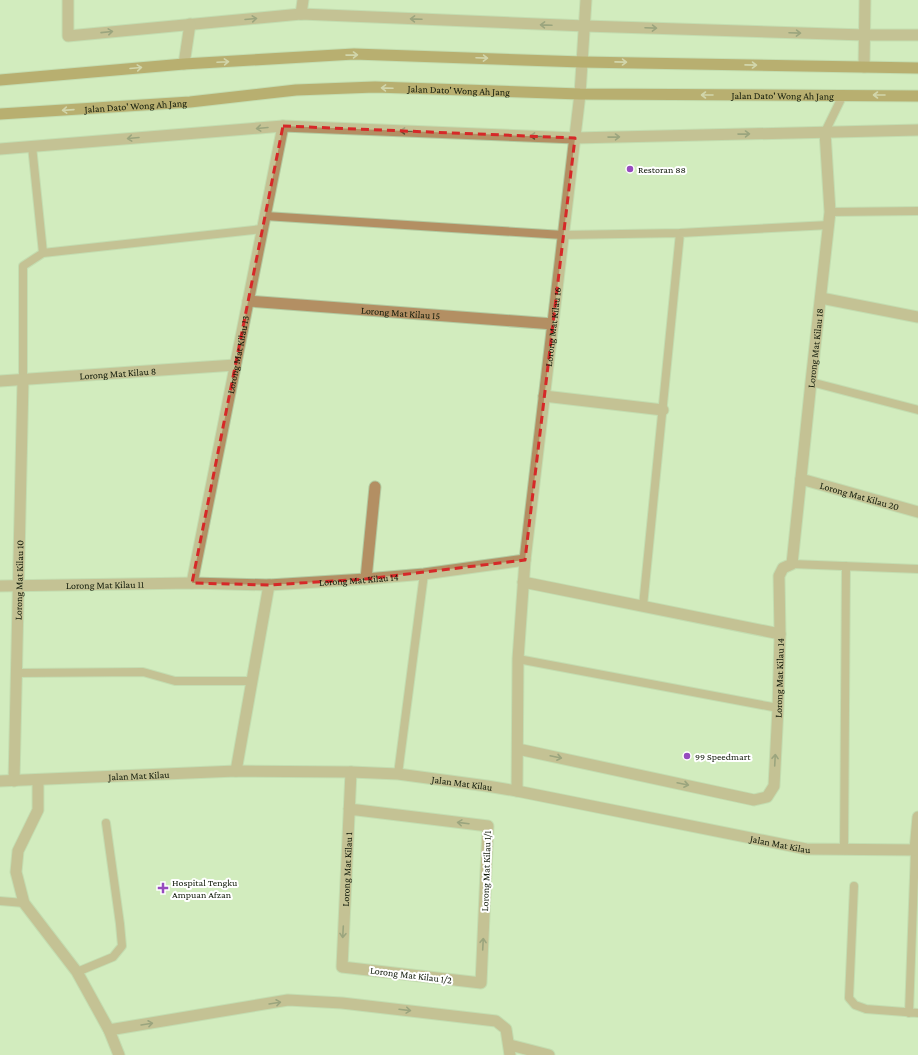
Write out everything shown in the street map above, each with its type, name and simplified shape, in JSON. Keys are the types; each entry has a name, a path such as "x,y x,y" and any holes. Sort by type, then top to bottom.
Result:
{"main road":[{"path":"0,80 184,64 354,54 582,62 918,68"},
{"name":"Jalan Dato' Wong Ah Jang","path":"0,114 190,102 296,90 375,87 580,94 918,96"}],"street":[{"path":"68,0 68,36 301,14 584,26 864,35 918,35"},
{"path":"301,14 303,0"},
{"name":"Lorong Mat Kilau 16","path":"517,791 518,659 523,582 580,94 586,0"},
{"path":"864,67 865,0"},
{"path":"184,64 190,24"},
{"path":"0,149 283,126 575,138 918,130"},
{"name":"Lorong Mat Kilau 13","path":"192,583 283,126"},
{"name":"Lorong Mat Kilau 18","path":"792,564 810,382 830,212 825,132"},
{"path":"821,298 918,317"},
{"name":"Lorong Mat Kilau 15","path":"248,301 553,324"},
{"name":"Lorong Mat Kilau 8","path":"0,381 235,365"},
{"name":"Lorong Mat Kilau 10","path":"14,781 23,380"},
{"path":"544,396 663,410"},
{"name":"Lorong Mat Kilau 20","path":"801,479 918,512"},
{"path":"366,579 375,487"},
{"name":"Lorong Mat Kilau 14","path":"192,583 269,585 366,579 424,574 525,560"},
{"name":"Lorong Mat Kilau 14","path":"518,749 754,800 766,797 774,786 780,634 779,576 783,568 792,564"},
{"path":"523,582 780,634"},
{"name":"Lorong Mat Kilau 11","path":"0,586 192,583"},
{"path":"236,772 269,585"},
{"name":"Jalan Mat Kilau","path":"0,781 236,772 352,772 398,774 517,791 806,849 916,850"},
{"name":"Lorong Mat Kilau 1","path":"342,968 352,772"},
{"path":"38,780 38,810 18,851 16,872 24,903 77,972 109,1030 119,1055"},
{"name":"Lorong Mat Kilau 1/1","path":"349,809 488,826 481,983"},
{"path":"916,850 918,817"},
{"name":"Lorong Mat Kilau 1/2","path":"342,968 481,983"},
{"path":"109,1030 288,1000 342,1003 496,1021 506,1029 510,1050 549,1055"}],"lane":[{"path":"825,132 843,95"},
{"path":"32,146 43,253"},
{"path":"830,212 918,211"},
{"path":"265,216 563,235 680,233 829,225"},
{"path":"23,380 23,266 43,253 262,229"},
{"path":"643,606 680,233"},
{"path":"810,382 918,410"},
{"path":"792,564 918,569"},
{"path":"844,850 846,566"},
{"path":"398,774 424,574"},
{"path":"518,659 778,708"},
{"path":"16,673 144,672 175,680 252,681"},
{"path":"77,972 113,957 122,946 106,823"},
{"path":"909,1013 916,850"},
{"path":"854,886 849,998 855,1005 866,1010 918,1013"},
{"path":"0,901 24,903"}],"highlighted area":[{"path":"283,126 575,138 525,560 366,579 269,585 192,583"}],"place":[{"name":"Restoran 88","path":"630,169"},
{"name":"99 Speedmart","path":"687,756"},
{"name":"Hospital Tengku Ampuan Afzan","path":"163,888"}]}
